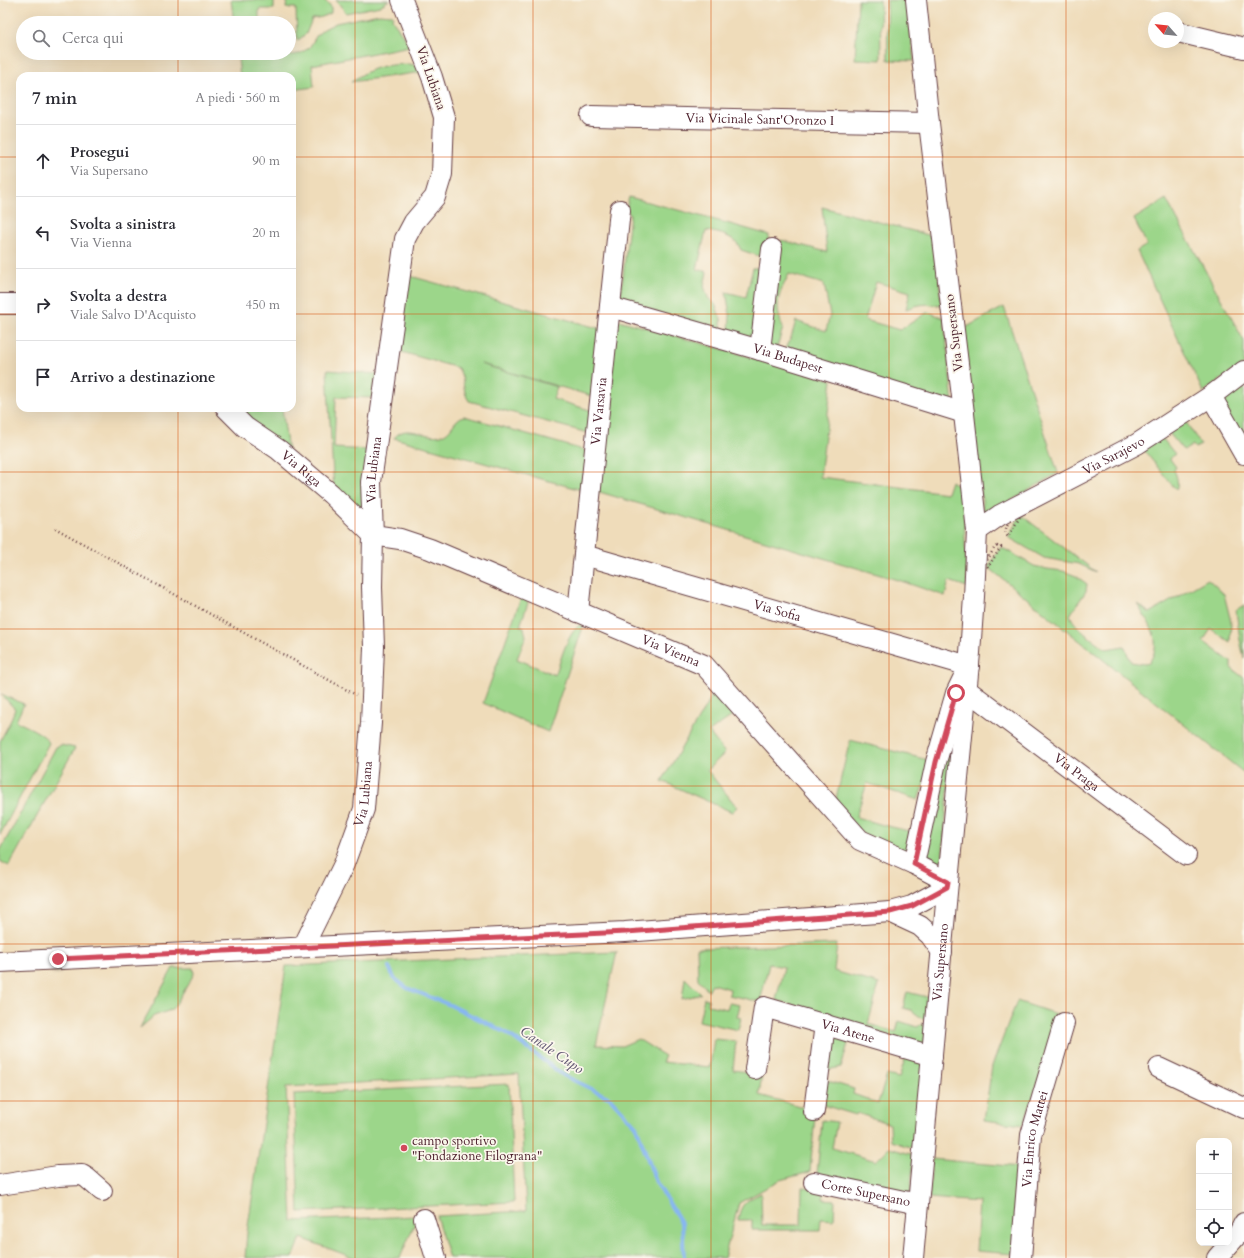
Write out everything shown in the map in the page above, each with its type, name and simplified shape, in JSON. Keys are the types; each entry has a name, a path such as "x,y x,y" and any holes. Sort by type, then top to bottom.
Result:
{"street":[{"name":"Via Lubiana","path":"303,947 344,864 364,810 371,731 374,647 372,587 372,482 405,239 414,222 436,197 442,174 444,117 432,77 402,0"},
{"name":"Via Supersano","path":"913,1258 947,885 969,666 977,531 916,0"},
{"path":"1184,33 1244,48"},
{"name":"Via Vicinale Sant'Oronzo I","path":"591,116 929,123"},
{"name":"Via Varsavia","path":"578,612 620,210"},
{"path":"760,350 772,249"},
{"path":"0,304 16,304"},
{"name":"Via Budapest","path":"610,306 760,350 964,414"},
{"name":"Via Sarajevo","path":"977,531 1000,515 1137,444 1211,396 1244,371"},
{"path":"1211,396 1244,454"},
{"name":"Via Riga","path":"230,412 245,427 279,450 331,494 373,535"},
{"name":"Via Vienna","path":"373,535 400,539 430,549 704,665 860,840 914,864 947,885"},
{"name":"Via Sofia","path":"584,555 969,666"},
{"name":"Via Supersano","path":"914,864 936,762 956,693 969,666"},
{"name":"Via Praga","path":"966,690 1186,855"},
{"path":"0,962 626,932 890,912 912,906 947,885"},
{"path":"890,912 920,926 930,935 942,952"},
{"name":"Via Atene","path":"755,1069 764,1007 932,1056"},
{"name":"Via Enrico Mattei","path":"1021,1258 1031,1135 1064,1023"},
{"path":"814,1111 825,1024"},
{"path":"1159,1068 1244,1108"},
{"path":"0,1185 58,1176 82,1175 102,1190"},
{"name":"Corte Supersano","path":"814,1182 918,1204"},
{"path":"424,1219 436,1258"},
{"path":"1217,1258 1239,1233 1244,1223"}],"path":[{"path":"54,528 372,704"}],"green space":[{"path":"231,0 274,0 274,9 259,9 259,16 233,16"},
{"path":"287,0 324,0 331,6 331,13 312,19 306,34 297,41 296,8 286,8"},
{"path":"336,0 389,0 380,6 346,13"},
{"path":"858,0 880,0 881,60 855,59"},
{"path":"887,0 907,0 914,61 888,60"},
{"path":"379,14 393,15 392,19 410,46 312,65 314,87 296,89 296,72 240,72 238,60 296,60 296,54 309,48 317,35 324,29 336,23"},
{"path":"410,64 420,67 422,72 351,82 379,67"},
{"path":"629,197 769,235 765,258 741,250 736,242 726,236 706,231 697,269 707,272 704,286 708,298 715,304 721,319 721,330 620,302 630,215 626,209"},
{"path":"1166,199 1244,341 1244,364 1203,392 1137,251 1147,245 1134,219"},
{"path":"822,207 936,237 941,306 923,304 906,309 910,292 876,282 865,320 900,330 928,312 944,318 953,404 783,353 790,341 796,321 826,331 830,315 824,284 789,274 778,300 780,320 783,328 776,350 765,347 781,240 827,252"},
{"path":"753,268 765,268 755,340 729,332 730,315 726,292 746,297"},
{"path":"403,274 601,329 595,397 481,364 557,387 553,399 593,411 588,433 469,401 465,393 462,376 458,368 398,351"},
{"path":"1004,307 1058,473 990,513 983,511 963,329"},
{"path":"615,319 832,380 820,477 947,493 951,481 963,490 967,587 949,581 945,596 901,581 596,491"},
{"path":"327,370 379,374 377,398 336,397 334,448 369,450 366,523 334,492"},
{"path":"1242,385 1244,387 1244,446 1217,400"},
{"path":"238,412 283,412 288,451"},
{"path":"464,416 587,451 585,491 394,438 399,433 404,431 435,436 445,434 457,420"},
{"path":"1184,419 1201,445 1195,448 1193,445 1185,450 1182,449 1169,433"},
{"path":"1162,438 1175,454 1170,459 1176,467 1174,470 1177,480 1176,490 1143,449"},
{"path":"1021,515 1096,572 1079,564 1044,558 1008,537"},
{"path":"1001,547 1034,566 1063,571 1076,576 1087,584 1086,591 1070,615 1076,625 1106,649 1124,646 1131,662 1144,664 1149,663 1155,647 1153,632 1137,604 1150,613 1208,579 1224,594 1231,622 1230,642 1211,629 1203,641 1231,662 1231,668 1244,678 1244,773 988,567"},
{"path":"522,595 528,603 520,626 524,628 526,636 517,659 555,675 569,638 573,631 585,621 548,732 483,703"},
{"path":"1244,605 1244,658 1236,610"},
{"path":"717,687 738,712 709,732 725,753 707,770 737,807 732,812 662,781"},
{"path":"1,694 24,704 16,721 39,733 47,739 49,743 0,835 0,741 15,709"},
{"path":"954,719 941,874 921,861"},
{"path":"850,740 932,761 918,800 867,783 856,817 913,832 908,854 866,838 835,803"},
{"path":"61,745 75,748 9,866 0,861 0,851 56,747"},
{"path":"837,944 834,971 879,984 868,1024 896,1032 899,1021 917,1027 922,1024 928,1028 926,1048 776,1000 784,967 769,964 760,1002 729,995 730,989 712,984 708,991 698,979 697,948"},
{"path":"617,952 596,1045 622,1046 638,1039 665,1056 662,1062 710,1067 714,1039 736,1041 733,1070 762,1074 759,1095 803,1107 803,1112 815,1116 810,1172 780,1180 739,1203 724,1258 449,1258 436,1216 526,1211 519,1074 286,1087 292,1221 418,1216 400,1258 354,1258 301,1238 293,1258 245,1258 247,1233 286,966"},
{"path":"173,968 193,968 194,974 171,1010 154,1016 140,1028"},
{"path":"685,978 701,994 682,999"},
{"path":"907,992 931,998 930,1014 923,1019 911,1010 903,1008"},
{"path":"704,998 708,999 708,1005 727,1009 729,1003 740,1005 737,1017 741,1018 738,1030 699,1021"},
{"path":"1017,1001 1062,1016 1023,1125 984,1120 992,1066"},
{"path":"832,1033 850,1037 841,1067 827,1070"},
{"path":"906,1055 927,1060 916,1149 891,1141 890,1124 857,1113 856,1115 823,1105 825,1080 854,1089 853,1094 878,1103 887,1075 899,1078"},
{"name":"campo sportivo \"Fondazione Filograna\"","path":"509,1084 514,1202 299,1212 294,1094"},
{"path":"822,1120 837,1122 832,1148 876,1161 889,1148 914,1155 910,1197 817,1174"},
{"path":"932,1159 1020,1167 1013,1254 976,1251 979,1202 929,1198"},
{"path":"802,1187 825,1189 823,1199 835,1200 834,1220 821,1219 820,1230 752,1230 752,1220 738,1220 745,1203 761,1193 762,1225 801,1225"}],"waterway":[{"name":"Canale Cupo","path":"389,967 394,978 407,988 450,1005 507,1033 563,1075 610,1098 636,1126 656,1182 682,1224 684,1258"}],"place":[{"name":"campo sportivo \"Fondazione Filograna\"","path":"404,1148"}],"route":[{"path":"58,959 626,932 890,912 912,906 947,887 948,882 914,864 936,762 956,693"}]}
